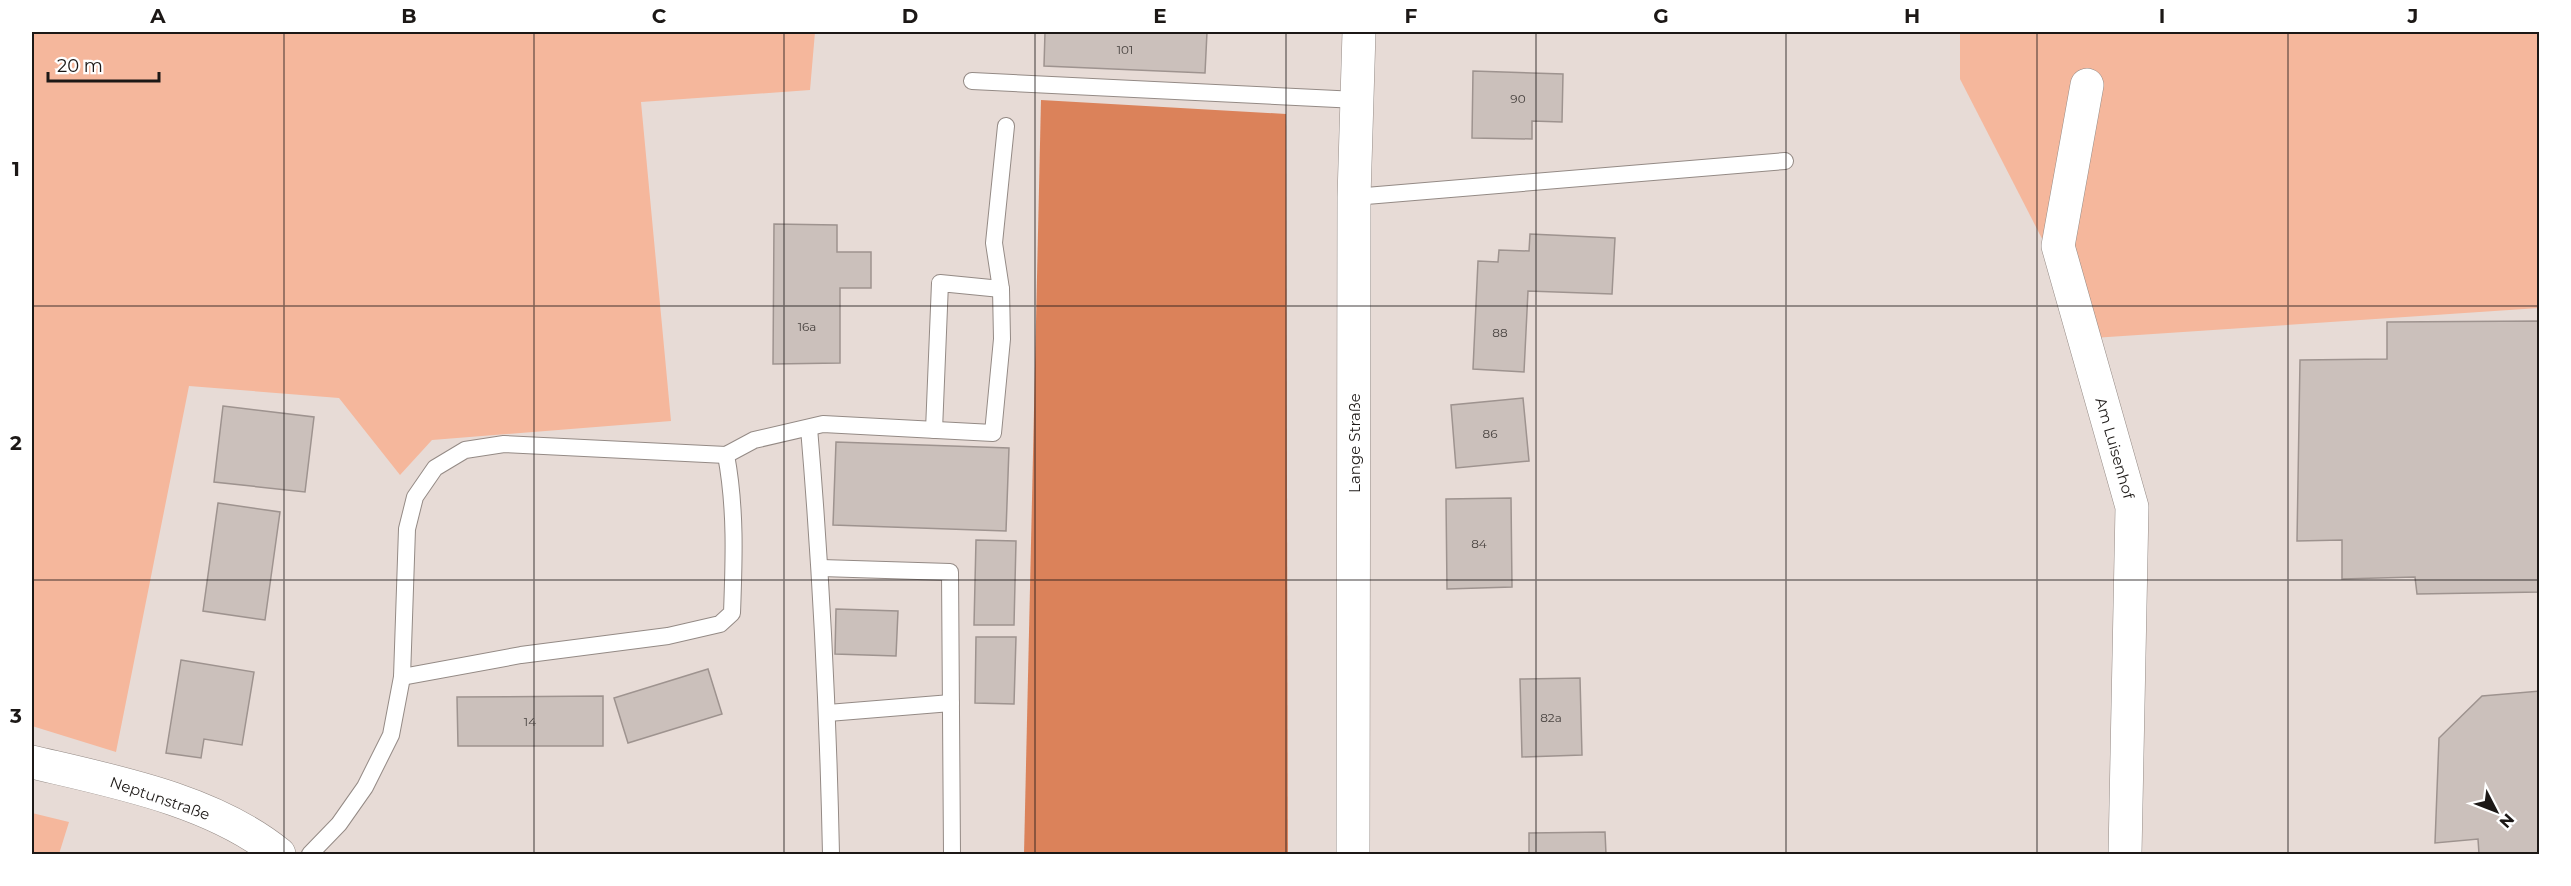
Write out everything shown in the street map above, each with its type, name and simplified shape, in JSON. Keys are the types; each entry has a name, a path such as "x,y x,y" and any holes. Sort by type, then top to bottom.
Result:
{"street":[{"name":"Lange Straße","path":"1353,855 1354,197 1359,32"},
{"name":"Am Luisenhof","path":"2087,85 2058,246 2132,507 2125,855"},
{"name":"Neptunstraße","path":"32,762 133,785 215,816 260,839 279,855"}],"lane":[{"path":"972,81 1357,100"},
{"path":"310,855 339,824 365,787 391,735 402,677 407,529 415,497 435,468 465,450 504,444 726,454 754,440 823,424 993,433 1002,339 1001,289 994,243 1006,126"},
{"path":"1354,197 1785,161"},
{"path":"934,430 940,283 1001,289"},
{"path":"809,428 821,568 828,713 831,855"},
{"path":"402,677 521,655 668,636 720,624 732,613 735,544 732,486 726,454"},
{"path":"821,568 950,572 952,855"},
{"path":"828,713 951,703"}],"shaded area":[{"path":"32,32 815,32 810,90 641,102 671,421 432,440 400,475 339,398 189,386 116,752 32,726"},
{"path":"1960,32 2539,32 2539,308 2093,338 1960,79"},
{"path":"1041,100 1286,114 1288,854 1024,854"},
{"path":"32,813 69,822 59,854 32,854"}],"building":[{"path":"1045,32 1207,32 1205,73 1044,66"},
{"path":"1473,71 1563,74 1562,122 1532,121 1532,139 1472,138"},
{"path":"774,224 837,225 837,252 871,252 871,288 840,288 840,363 773,364"},
{"path":"1530,234 1615,238 1612,294 1528,291 1524,372 1473,369 1478,261 1498,262 1499,250 1529,251"},
{"path":"2540,321 2540,592 2417,594 2415,577 2342,579 2342,540 2297,541 2300,360 2387,359 2387,322"},
{"path":"1523,398 1529,461 1456,468 1451,405"},
{"path":"223,406 314,417 305,492 214,482"},
{"path":"836,442 1009,448 1006,531 833,525"},
{"path":"1511,498 1512,587 1447,589 1446,499"},
{"path":"218,503 280,512 265,620 203,611"},
{"path":"976,540 1016,541 1014,625 974,625"},
{"path":"836,609 898,611 896,656 835,654"},
{"path":"976,637 1016,637 1014,704 975,703"},
{"path":"181,660 254,672 242,745 204,739 201,758 166,753"},
{"path":"708,669 722,714 628,743 614,698"},
{"path":"1580,678 1582,755 1522,757 1520,679"},
{"path":"2540,691 2540,854 2479,854 2478,839 2435,843 2439,738 2482,696"},
{"path":"603,696 603,746 458,746 457,697"},
{"path":"1605,832 1606,854 1529,854 1529,833"}]}
